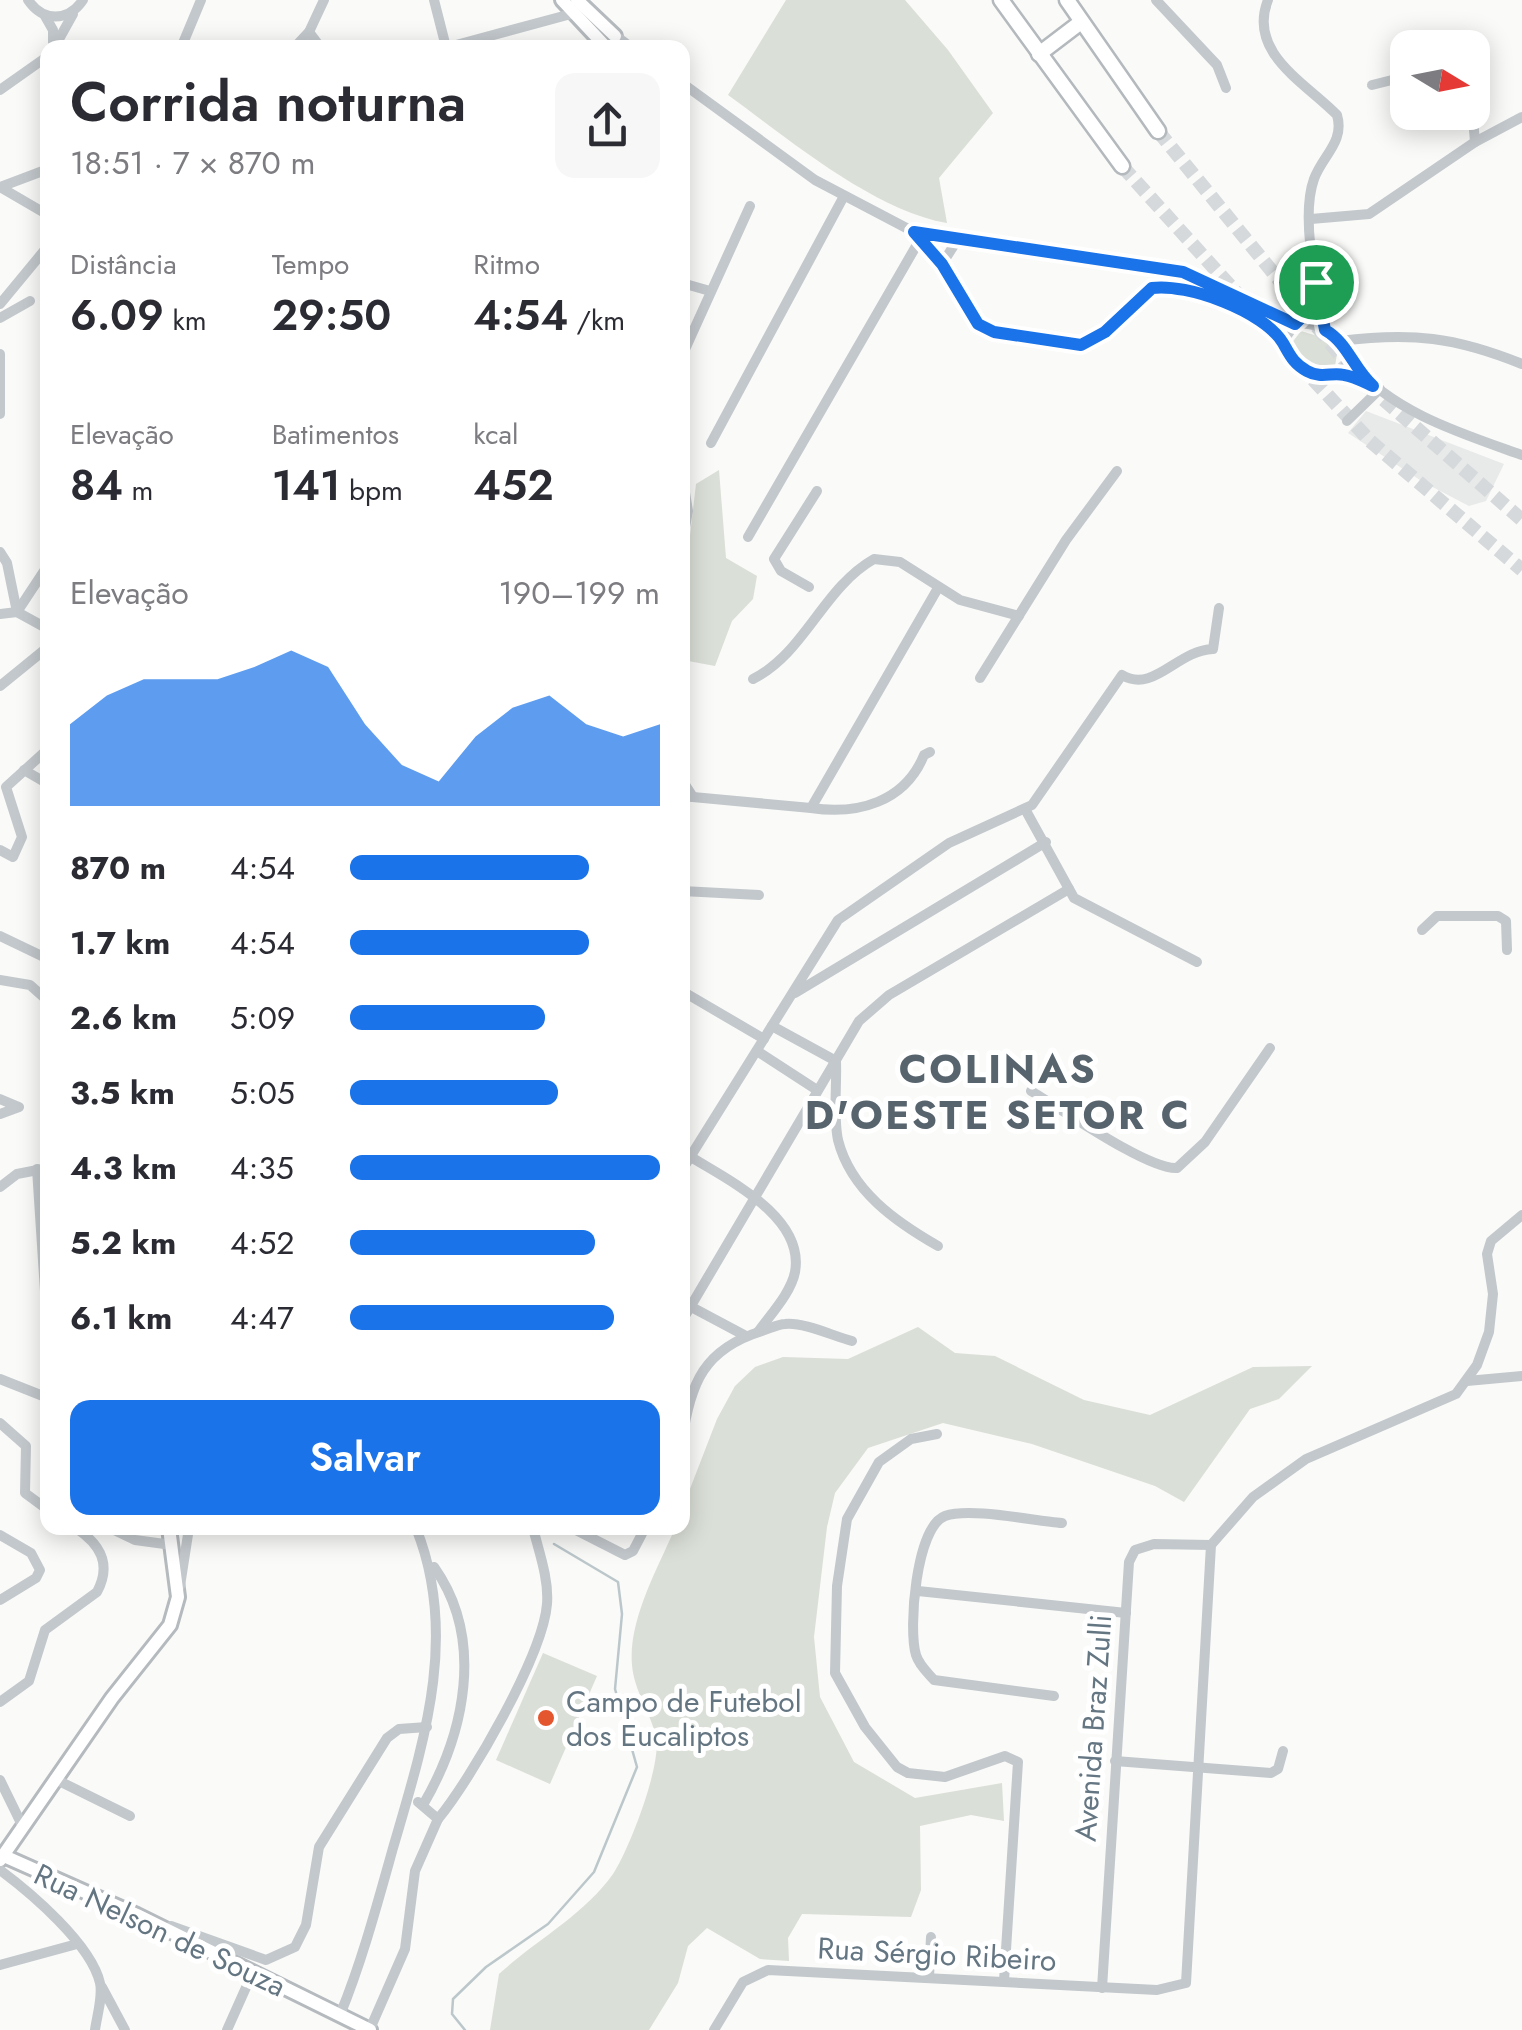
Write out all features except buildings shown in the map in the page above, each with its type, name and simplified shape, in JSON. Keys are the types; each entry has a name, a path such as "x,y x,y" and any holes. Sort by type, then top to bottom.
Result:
{"highway":[{"path":"1001,0 1122,166"},
{"path":"1067,0 1158,131"},
{"path":"1039,54 1081,22"}],"main road":[{"path":"562,0 611,40"},
{"path":"2,1858 22,1825 170,1626 178,1598 170,1535"},
{"name":"Rua Nelson de Souza","path":"2,1858 137,1915 370,2030"}],"street":[{"path":"19,0 30,3 45,16 54,40"},
{"path":"184,40 201,0"},
{"path":"302,40 324,0"},
{"path":"434,0 444,40"},
{"path":"1156,0 1218,65 1226,88"},
{"path":"1268,0 1263,18 1270,48 1290,74 1337,115 1340,124 1334,146 1312,186 1316,282 1325,330"},
{"path":"45,16 66,15 79,5"},
{"path":"59,40 79,5"},
{"path":"468,40 574,7"},
{"path":"309,32 315,40"},
{"path":"0,90 40,62"},
{"path":"1372,86 1390,81"},
{"path":"690,89 814,180 916,236 942,264 978,324 994,332 1081,345 1105,332 1152,288 1176,286 1198,291 1249,315 1283,342 1286,353 1308,371 1324,377 1342,374 1376,387"},
{"path":"1311,219 1369,214 1475,142 1522,117"},
{"path":"1474,130 1475,142"},
{"path":"0,187 40,172"},
{"path":"0,187 40,210"},
{"path":"711,443 844,196"},
{"path":"690,338 750,206"},
{"path":"916,236 1183,272 1298,324 1325,330 1340,341 1350,362 1376,387 1424,418 1522,455"},
{"path":"748,538 916,236"},
{"path":"942,264 958,239"},
{"path":"0,304 40,256"},
{"path":"1283,342 1313,306 1316,282"},
{"path":"690,286 710,292"},
{"path":"0,318 30,302"},
{"path":"1340,341 1410,334 1444,338 1522,364"},
{"path":"0,354 0,414"},
{"path":"1342,374 1350,362"},
{"path":"1347,421 1376,387"},
{"path":"980,678 1066,540 1117,471"},
{"path":"809,587 782,571 774,559 817,491"},
{"path":"0,552 7,563 16,612"},
{"path":"753,679 790,650 841,586 874,559 900,562 960,600 1019,616"},
{"path":"16,612 40,577"},
{"path":"811,808 938,588"},
{"path":"758,1333 792,1282 796,1259 778,1219 753,1195 691,1156 831,929 846,912 949,844 1026,809 1042,795 1122,675 1140,682 1149,680 1185,654 1214,649 1219,608"},
{"path":"0,614 16,612 40,625"},
{"path":"0,686 40,654"},
{"path":"690,796 811,808 856,808 896,794 912,780 924,755 930,752"},
{"path":"0,850 13,857 21,844 22,828 6,788 40,757"},
{"path":"24,770 40,779"},
{"path":"1026,809 1080,902 1198,962"},
{"path":"794,993 1046,842"},
{"path":"690,1299 860,1021 889,995 1069,889"},
{"path":"690,891 759,894"},
{"path":"1422,930 1436,916 1502,916 1508,950"},
{"path":"0,936 40,955"},
{"path":"0,980 30,985 40,993"},
{"path":"690,998 764,1040"},
{"path":"772,1026 836,1061"},
{"path":"1031,1091 1098,1134 1164,1168 1177,1168 1204,1142 1270,1048"},
{"path":"758,1051 817,1090"},
{"path":"836,1061 837,1131 846,1158 882,1210 938,1246"},
{"path":"0,1099 19,1107 0,1114"},
{"path":"0,1187 16,1174 40,1169"},
{"path":"1198,1767 1211,1545 1253,1497 1283,1474 1342,1443 1447,1402 1467,1382 1489,1332 1493,1294 1487,1264 1492,1241 1522,1215"},
{"path":"690,1306 744,1335"},
{"path":"690,1399 700,1375 724,1347 744,1335 786,1323 852,1341"},
{"path":"1467,1382 1522,1376"},
{"path":"0,1380 40,1395"},
{"path":"0,1424 26,1446 25,1493 40,1504"},
{"path":"937,1434 911,1440 879,1462 848,1519 836,1586 836,1674 865,1728 897,1767 908,1773 945,1777 1005,1756 1018,1762 1004,1981"},
{"path":"1054,1696 934,1680 920,1664 913,1640 921,1552 934,1525 945,1516 1062,1523"},
{"path":"0,1534 32,1553 40,1570 36,1578 0,1600"},
{"path":"0,1702 29,1681 46,1630 97,1592 102,1583 105,1571 101,1551 84,1535"},
{"path":"125,1535 172,1545"},
{"path":"178,1598 189,1535"},
{"path":"419,1535 430,1561 454,1597 464,1652 453,1748 423,1805"},
{"path":"370,2030 405,1948 415,1871 438,1819 482,1757 544,1622 546,1578 534,1535"},
{"path":"585,1535 620,1553 633,1552 642,1535"},
{"name":"Avenida Braz Zulli","path":"1102,1988 1129,1562 1135,1550 1154,1544 1211,1545"},
{"path":"340,2016 427,1728 438,1640 430,1561"},
{"path":"918,1592 1126,1614"},
{"path":"137,1915 256,1958 285,1955 302,1939 320,1847 348,1798 393,1732 427,1728"},
{"path":"1115,1761 1271,1773 1278,1769 1283,1751"},
{"name":"Rua Sérgio Ribeiro","path":"714,2030 743,1982 758,1972 1157,1990 1186,1983 1198,1767"},
{"path":"0,1780 22,1825"},
{"path":"55,1780 130,1816"},
{"path":"409,1795 438,1819"},
{"path":"24,1888 26,1867"},
{"path":"0,1870 24,1888 78,1944 126,2030"},
{"path":"929,1977 931,1937"},
{"path":"0,1966 78,1944"},
{"path":"227,2030 252,1974"},
{"path":"94,2030 101,1985"}],"shaded area":[{"path":"786,0 905,0 948,50 993,113 939,178 947,223 919,216 861,188 728,95"},
{"path":"1301,331 1327,339 1337,354 1335,366 1325,371 1299,357 1291,344"},
{"path":"1366,411 1504,464 1486,501 1469,506 1423,482 1348,433"},
{"path":"719,470 726,558 757,576 753,599 732,621 715,666 690,661 690,535 696,484"},
{"path":"918,1327 955,1353 995,1356 1084,1400 1150,1415 1253,1367 1312,1366 1279,1399 1250,1409 1184,1502 1155,1486 1032,1444 943,1423 868,1448 835,1493 827,1527 814,1637 820,1697 854,1762 915,1798 1002,1783 1004,1821 971,1815 920,1826 921,1890 911,1917 802,1914 788,1938 789,1961 760,1959 707,1928 688,1946 678,1983 649,2030 490,2030 499,1974 601,1889 620,1862 635,1827 657,1750 654,1728 633,1675 635,1630 672,1535 690,1535 690,1489 717,1419 735,1386 755,1367 783,1357 848,1359"},
{"name":"Campo de Futebol dos Eucaliptos","path":"543,1653 597,1676 550,1784 496,1760"}],"waterway":[{"path":"465,2030 452,2014 453,1999 486,1967 548,1924 594,1872 637,1767 615,1689 622,1614 618,1582 554,1544"}],"tunnel":[{"path":"1158,131 1353,371"},
{"path":"1122,166 1269,329"},
{"path":"1299,364 1370,441 1522,570"},
{"path":"1368,386 1522,520"}],"place":[{"name":"Campo de Futebol dos Eucaliptos","path":"546,1718"}],"district":[{"name":"COLINAS D'OESTE SETOR C","path":"998,1092"}],"route":[{"path":"914,232 1183,272 1295,324 1313,306 1316,282 1325,330 1340,341 1350,362 1373,386 1342,374 1324,377 1308,371 1286,353 1283,342 1249,315 1188,287 1152,288 1105,332 1081,345 994,332 978,324 942,264 914,232"}]}
